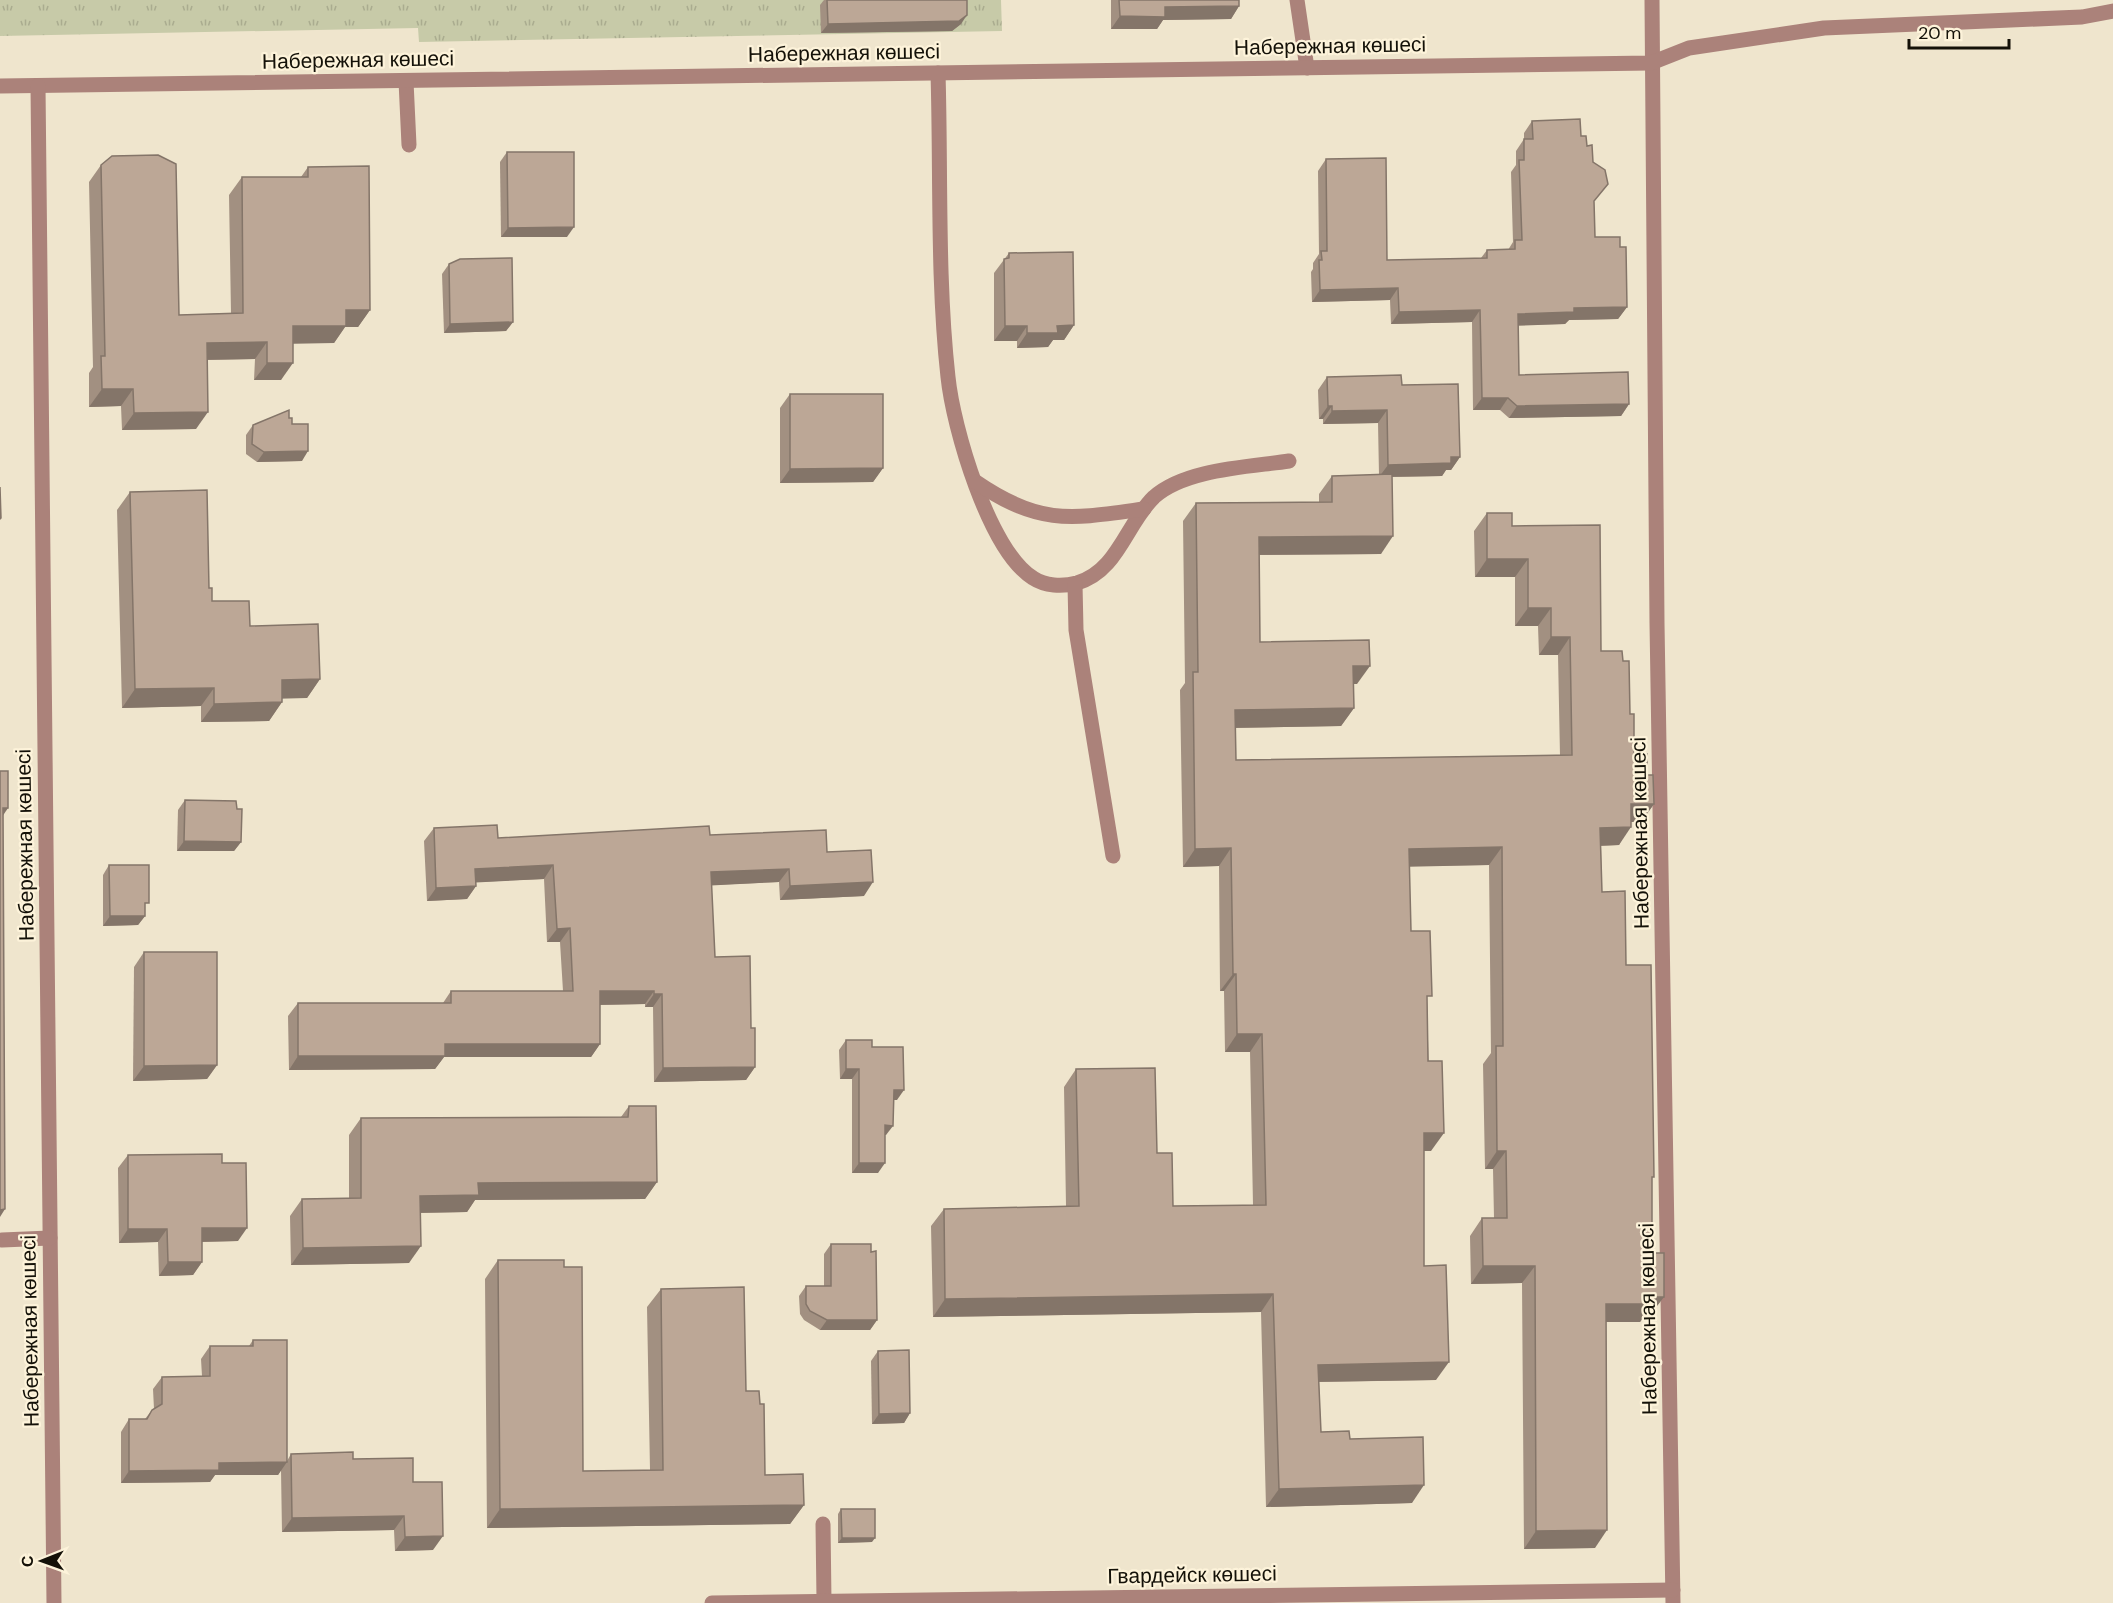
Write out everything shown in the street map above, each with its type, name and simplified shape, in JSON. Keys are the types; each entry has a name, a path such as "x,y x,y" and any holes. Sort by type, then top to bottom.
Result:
{"street":[{"path":"1297,0 1307,68"},
{"name":"Набережная көшесі","path":"1652,0 1651,63 1673,1596"},
{"path":"1651,63 1689,48 1824,28 2082,17 2113,11"},
{"name":"Набережная көшесі","path":"0,86 1651,63"},
{"path":"938,73 948,379 966,464 996,533 1016,562 1032,578 1049,586 1075,584 1095,575 1113,557 1155,496 1174,485 1207,473 1289,461"},
{"path":"406,81 409,145"},
{"name":"Набережная көшесі","path":"38,86 54,1603"},
{"path":"975,482 1010,503 1038,514 1088,516 1144,509"},
{"path":"1075,584 1076,630 1113,856"},
{"path":"2,1240 50,1238"},
{"path":"823,1524 824,1600"},
{"name":"Гвардейск көшесі","path":"712,1603 824,1600 1673,1596"}],"green space":[{"path":"0,0 1001,0 1002,31 419,42 418,28 0,36"}],"building":[{"path":"827,0 967,0 967,15 959,21 828,24"},
{"path":"1119,0 1239,0 1239,6 1165,7 1165,17 1120,16"},
{"path":"1580,119 1581,136 1586,136 1587,146 1592,145 1593,162 1605,170 1608,184 1594,201 1595,237 1620,237 1620,247 1626,247 1627,307 1574,308 1574,312 1518,314 1519,375 1628,372 1629,404 1517,406 1508,398 1482,398 1480,310 1399,312 1398,288 1320,290 1319,260 1322,260 1321,251 1327,251 1326,159 1386,158 1387,260 1487,258 1487,250 1515,249 1515,240 1522,240 1519,160 1524,160 1524,139 1533,139 1532,121"},
{"path":"507,152 574,152 574,227 508,228"},
{"path":"158,155 176,164 179,315 243,313 242,177 308,177 308,167 369,166 370,310 346,310 346,326 293,326 293,363 267,363 267,342 207,343 208,412 134,413 133,389 102,389 101,356 105,356 101,165 112,156"},
{"path":"1073,252 1074,325 1057,326 1058,333 1027,333 1027,326 1005,326 1004,259 1009,258 1009,253"},
{"path":"512,258 513,322 450,324 449,264 460,259"},
{"path":"1401,375 1402,385 1458,384 1460,457 1451,457 1451,463 1388,465 1387,410 1332,411 1332,406 1328,406 1327,377"},
{"path":"790,394 883,394 883,468 790,469"},
{"path":"289,410 292,424 308,424 308,451 264,452 252,444 253,425"},
{"path":"1392,474 1393,536 1259,537 1260,642 1369,640 1370,666 1353,666 1354,708 1235,710 1236,760 1572,755 1570,637 1551,637 1551,608 1528,608 1528,559 1487,559 1487,513 1512,513 1512,526 1600,525 1601,651 1622,651 1623,661 1629,661 1630,714 1634,714 1634,754 1647,754 1647,775 1653,775 1654,804 1631,804 1631,827 1600,828 1602,892 1625,891 1626,965 1651,965 1654,1177 1652,1177 1652,1253 1664,1253 1664,1297 1652,1297 1652,1304 1606,1304 1607,1530 1536,1531 1535,1266 1483,1266 1482,1218 1507,1218 1506,1151 1497,1151 1496,1046 1503,1046 1502,847 1409,849 1411,931 1430,931 1432,996 1427,996 1428,1061 1442,1061 1444,1133 1424,1133 1424,1266 1446,1265 1449,1362 1318,1365 1321,1432 1349,1431 1350,1439 1423,1437 1424,1485 1279,1489 1273,1294 945,1299 944,1209 1079,1206 1076,1069 1155,1068 1157,1153 1172,1153 1173,1206 1266,1205 1262,1034 1237,1034 1236,974 1233,974 1231,848 1195,849 1193,672 1198,672 1196,503 1332,502 1332,476"},
{"path":"207,490 209,588 212,588 212,601 249,601 250,626 318,624 320,679 282,680 282,702 214,704 214,688 135,689 130,492"},
{"path":"0,771 8,771 8,808 3,808 5,1209 0,1210"},
{"path":"185,800 236,801 237,809 242,809 241,842 184,841"},
{"path":"497,825 498,838 709,826 710,835 826,830 827,852 871,850 873,882 790,886 789,869 711,872 715,957 750,956 751,1028 755,1028 755,1067 663,1068 662,994 654,994 654,991 600,991 600,1044 445,1044 445,1056 298,1056 298,1003 451,1003 451,991 573,991 570,928 557,929 553,865 475,869 476,886 436,888 434,828"},
{"path":"109,865 149,865 149,903 145,903 145,916 110,916"},
{"path":"144,952 217,952 217,1065 144,1066"},
{"path":"846,1040 872,1040 872,1047 903,1047 904,1090 894,1090 893,1126 885,1125 885,1163 859,1163 859,1069 846,1069"},
{"path":"629,1106 656,1106 657,1182 478,1183 479,1195 420,1196 421,1246 303,1248 302,1199 361,1198 361,1118 628,1117"},
{"path":"222,1154 222,1163 246,1163 247,1228 202,1228 202,1262 168,1262 167,1229 128,1229 128,1155"},
{"path":"831,1244 871,1244 871,1252 876,1251 877,1320 827,1320 810,1311 806,1304 806,1286 831,1286"},
{"path":"498,1260 564,1260 564,1267 582,1267 583,1471 663,1470 661,1289 744,1287 746,1391 759,1391 760,1404 764,1404 765,1475 803,1474 804,1505 500,1509"},
{"path":"253,1340 287,1340 287,1462 219,1463 219,1470 129,1471 129,1419 147,1419 152,1410 162,1404 162,1377 210,1376 210,1346 253,1346"},
{"path":"909,1350 910,1413 879,1414 878,1351"},
{"path":"353,1452 353,1459 413,1458 413,1482 442,1482 443,1536 405,1537 404,1516 292,1518 291,1454"},
{"path":"841,1509 875,1509 875,1538 842,1538"}]}
